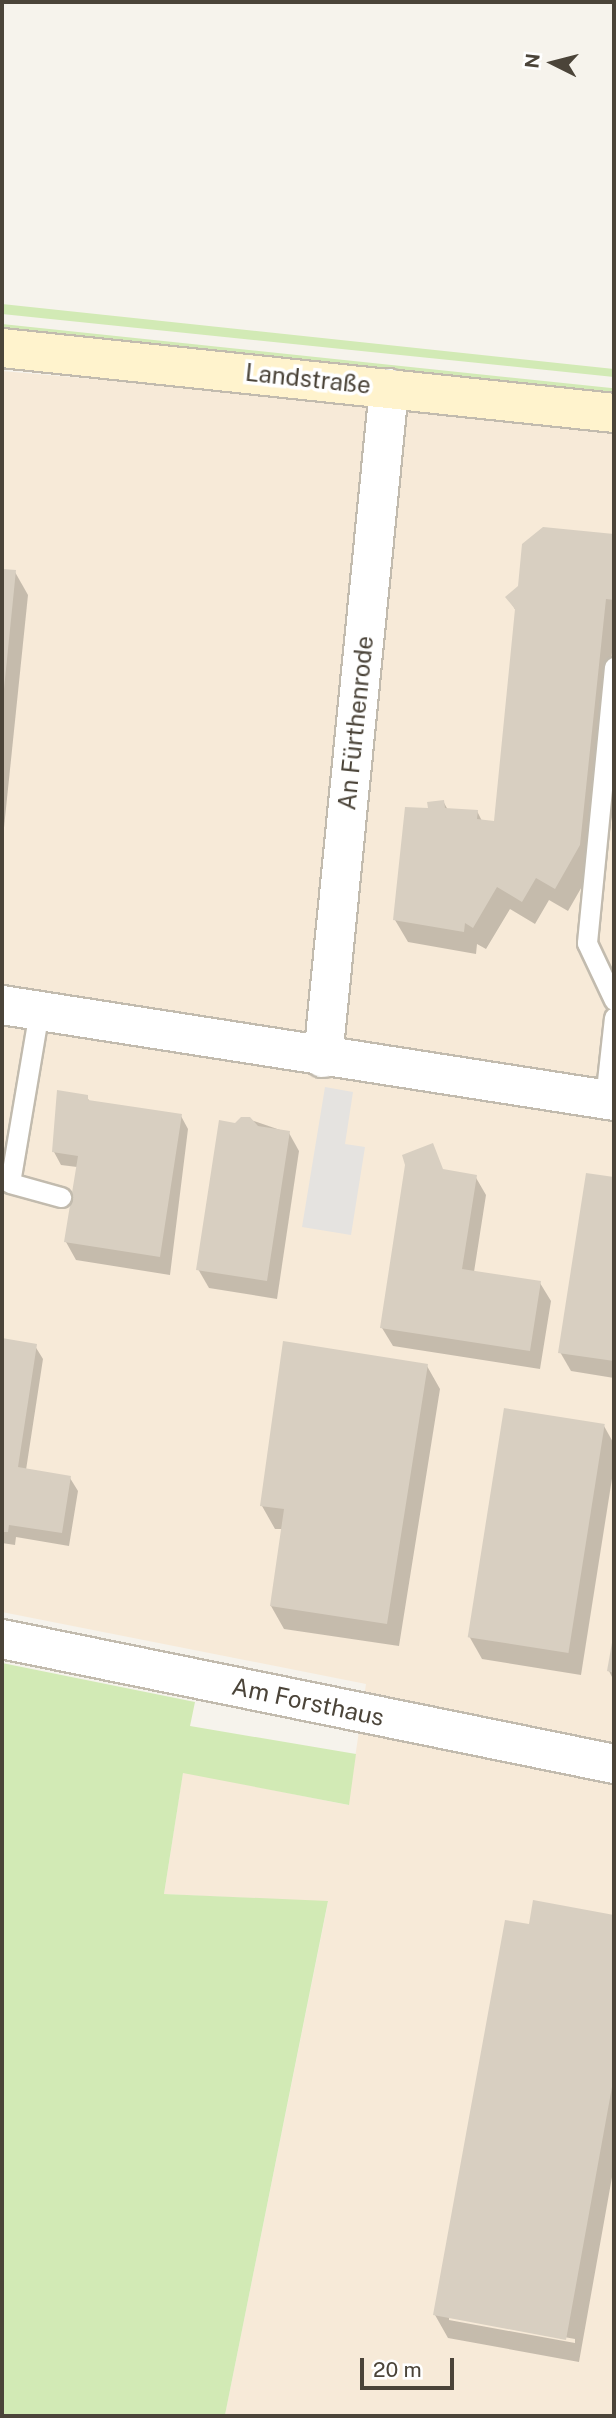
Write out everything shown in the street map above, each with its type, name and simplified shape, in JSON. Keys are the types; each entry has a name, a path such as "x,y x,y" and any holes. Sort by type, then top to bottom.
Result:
{"street":[{"name":"Landstraße","path":"2,348 614,412"},
{"name":"An Fürthenrode","path":"323,1058 389,388"},
{"path":"2,1005 323,1058 610,1100"},
{"name":"Am Forsthaus","path":"2,1639 614,1764"}],"lane":[{"path":"614,667 587,943 614,1000"},
{"path":"39,1011 10,1183 61,1197"},
{"path":"610,1100 614,1017"}],"shaded area":[{"path":"2,371 303,397 614,433 614,2416 225,2415 328,1902 164,1894 183,1772 348,1805 366,1684 2,1612"},
{"path":"325,1087 353,1092 345,1144 365,1147 351,1235 302,1227"}],"green space":[{"path":"2,304 614,369 614,377 2,314"},
{"path":"2,324 614,388 613,398 2,334"},
{"path":"2,1663 195,1702 190,1726 356,1754 349,1805 183,1773 164,1894 328,1901 225,2415 229,2416 2,2416"}],"building":[{"path":"543,527 614,534 614,600 606,599 580,845 555,889 536,878 522,902 497,887 473,928 465,923 464,932 393,920 405,807 428,808 427,802 444,800 445,808 478,810 477,819 494,821 515,609 505,597 518,586 522,544"},
{"path":"2,569 16,570 4,689 2,689"},
{"path":"57,1090 88,1095 88,1100 182,1114 160,1257 64,1242 78,1156 52,1152"},
{"path":"241,1117 250,1117 258,1126 290,1131 267,1281 196,1270 219,1120 235,1123"},
{"path":"433,1143 443,1169 477,1175 462,1269 541,1281 530,1351 380,1328 405,1165 402,1155"},
{"path":"586,1173 614,1177 614,1361 558,1353"},
{"path":"2,1338 37,1344 18,1467 71,1476 62,1533 9,1525 8,1532 2,1532"},
{"path":"283,1341 428,1364 387,1624 270,1606 284,1509 260,1506"},
{"path":"504,1408 605,1424 568,1653 468,1637"},
{"path":"614,1637 614,1673 607,1671"},
{"path":"533,1900 614,1915 614,2076 566,2340 433,2315 505,1920 529,1924"}]}
